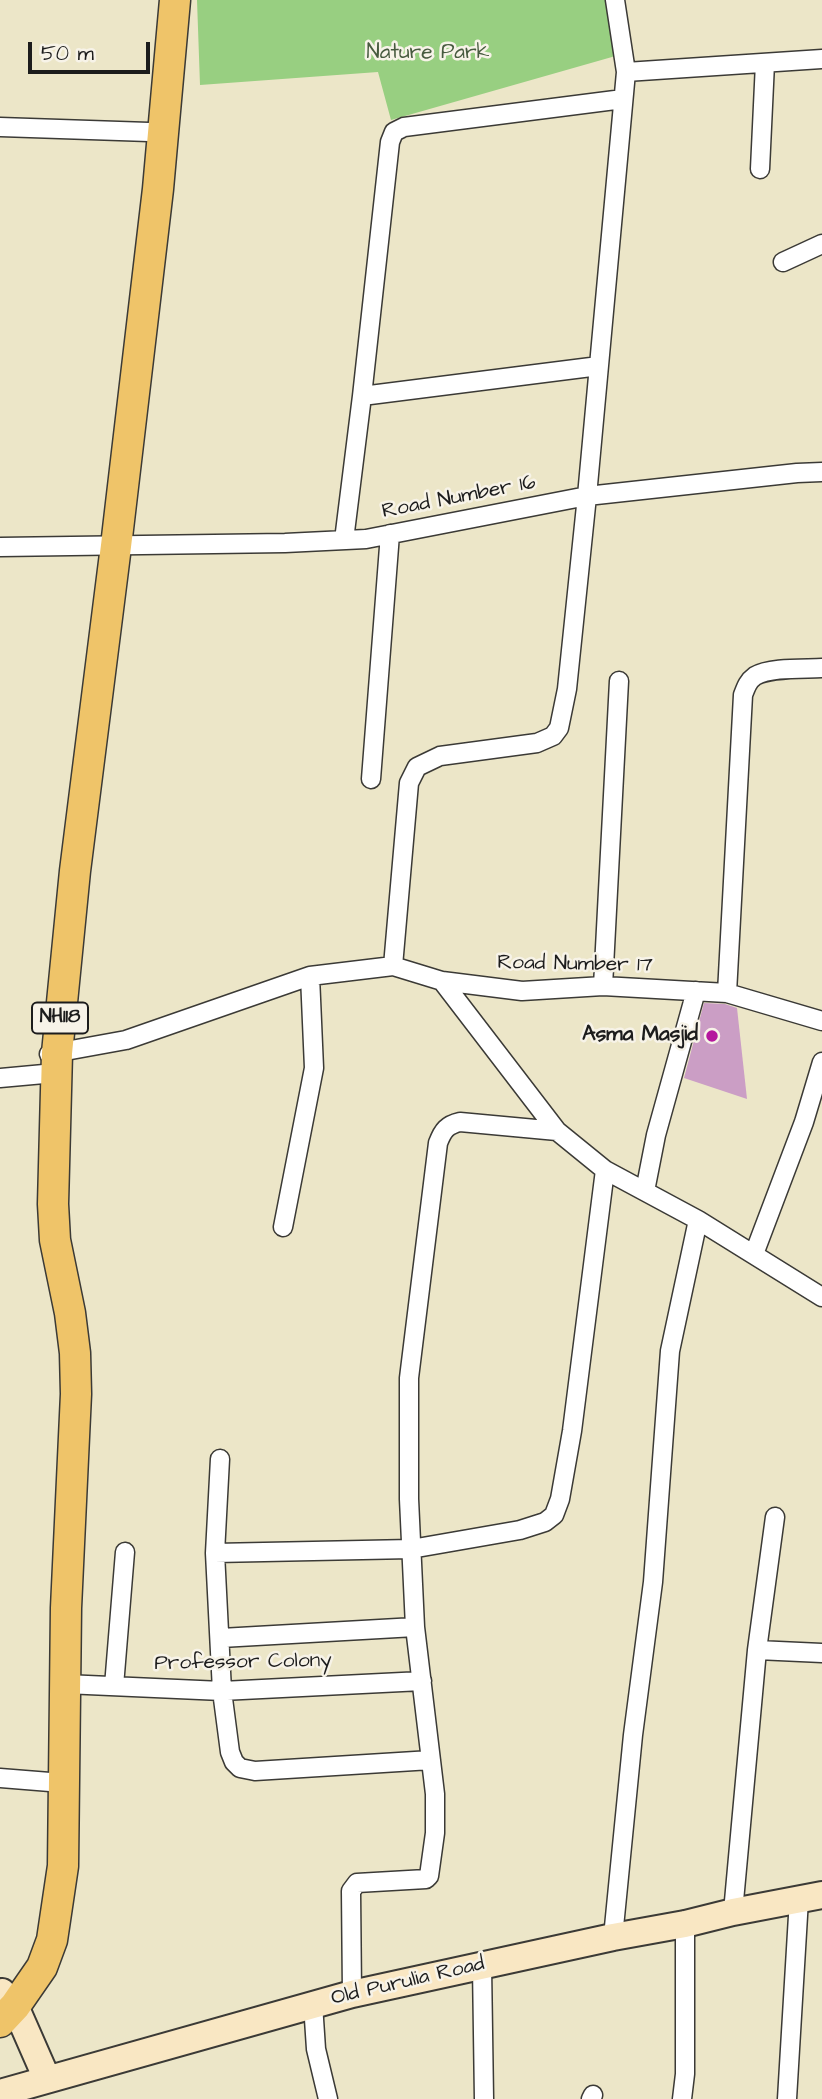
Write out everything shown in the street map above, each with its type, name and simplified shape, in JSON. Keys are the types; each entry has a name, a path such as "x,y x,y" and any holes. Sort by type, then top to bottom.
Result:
{"highway":[{"name":"NH118","path":"110,546 159,0"},
{"name":"NH118","path":"4,2004 41,1967 52,1940 63,1866 66,1608 76,1394 74,1340 55,1240 49,1060 50,990 158,189 175,0"},
{"name":"NH118","path":"4,2004 43,1914 47,1880 54,1607 63,1422 62,1343 39,1208 39,1169 49,1060"}],"main road":[{"name":"Old Purulia Road","path":"0,2093 352,1994 810,1897"},
{"path":"4,2004 47,2078"}],"street":[{"path":"393,966 409,783 417,766 440,756 537,743 553,736 559,728 567,689 587,496 626,72 615,0"},
{"path":"626,72 822,59"},
{"path":"760,169 765,63"},
{"path":"344,540 390,142 394,132 404,127 623,99"},
{"path":"0,127 149,132"},
{"path":"783,262 822,244"},
{"path":"362,396 598,366"},
{"name":"Road Number 16","path":"0,547 285,543 366,539 587,496 822,472"},
{"path":"371,779 390,534"},
{"path":"727,993 743,695 754,677 765,672 822,668"},
{"path":"603,986 619,681"},
{"name":"Road Number 17","path":"0,1078 49,1060 126,1040 310,976 393,966 442,981 522,991 603,986 727,993 822,1021"},
{"path":"283,1227 314,1068 310,976"},
{"path":"442,981 557,1131 605,1170 698,1220 822,1297"},
{"path":"645,1191 656,1135 696,991"},
{"path":"754,1254 792,1154 822,1062"},
{"path":"352,1994 353,1887 357,1884 421,1881 429,1876 435,1833 435,1794 415,1628 409,1499 409,1378 438,1143 449,1125 460,1122 557,1131"},
{"path":"215,1553 411,1549 520,1530 545,1522 554,1515 560,1499 572,1431 605,1170"},
{"path":"613,1937 633,1735 653,1582 670,1351 698,1220"},
{"path":"220,1460 215,1553 222,1691 230,1752 234,1762 240,1768 255,1771 431,1760"},
{"path":"733,1912 757,1650 775,1517"},
{"path":"114,1686 125,1552"},
{"path":"221,1638 415,1628"},
{"path":"757,1650 822,1653"},
{"name":"Professor Colony","path":"65,1684 222,1691 422,1681"},
{"path":"0,1778 50,1782"},
{"path":"787,2099 810,1897"},
{"path":"682,2099 685,2074 685,1924"},
{"path":"482,1966 484,2099"},
{"path":"313,2004 316,2049 328,2099"}],"green space":[{"name":"Nature Park","path":"197,0 608,0 619,55 391,120 378,72 200,85"}],"building":[{"name":"Asma Masjid","path":"704,1003 725,1004 737,1008 747,1099 684,1078"}],"place":[{"name":"Asma Masjid","path":"712,1036"}]}
